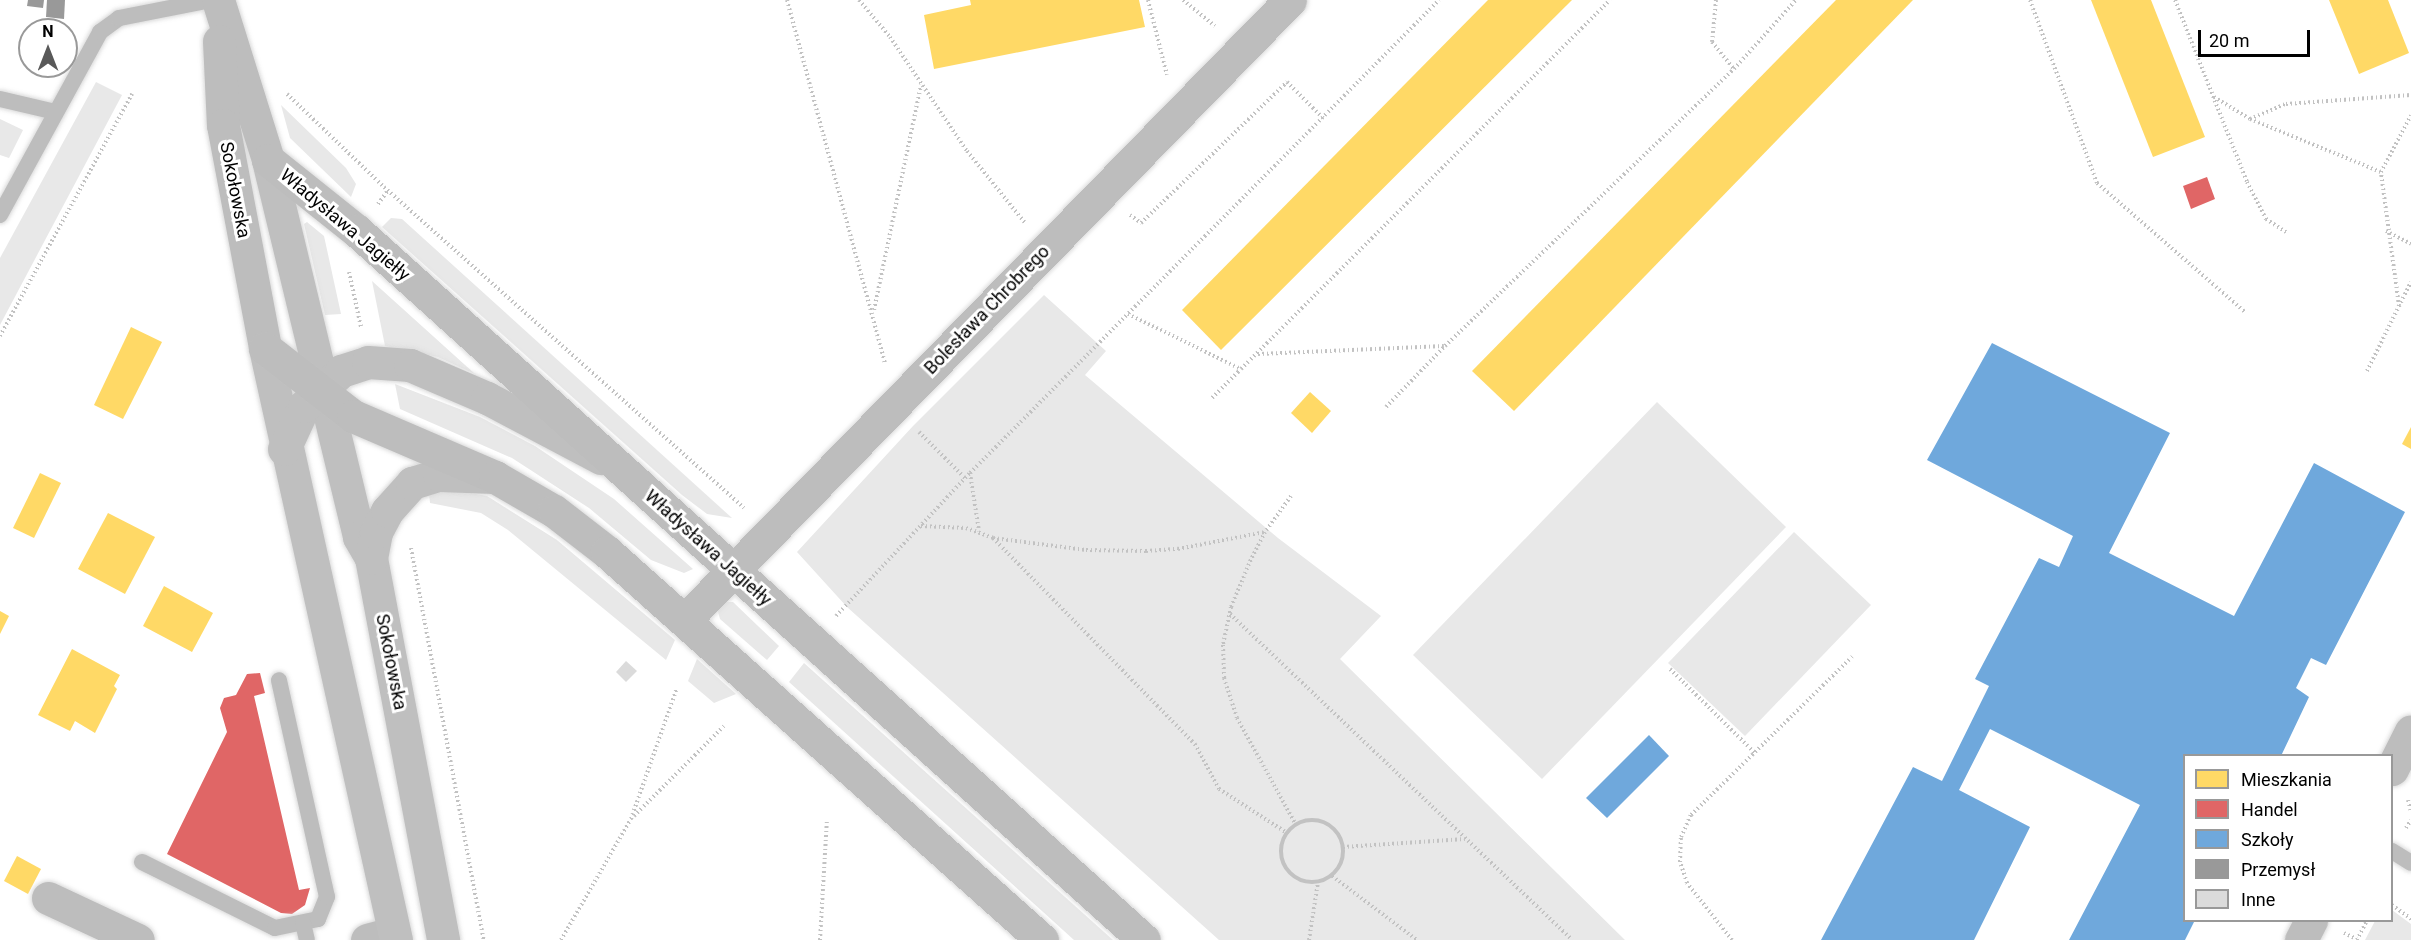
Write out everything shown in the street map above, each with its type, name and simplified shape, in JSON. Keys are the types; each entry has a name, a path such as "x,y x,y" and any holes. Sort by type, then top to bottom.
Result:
{"main road":[{"name":"Sokołowska","path":"218,0 268,160"},
{"name":"Sokołowska","path":"218,0 223,126 265,348"},
{"name":"Bolesława Chrobrego","path":"685,620 731,570 1290,0"},
{"name":"Władysława Jagiełły","path":"268,160 357,231 1144,940"},
{"path":"265,348 353,416 495,477 554,512 685,620 1042,940"},
{"path":"2393,765 2411,731"},
{"path":"48,898 138,940"},
{"path":"2301,940 2310,922"}],"street":[{"name":"Sokołowska","path":"268,160 321,390 359,537 371,558 443,940"},
{"name":"Sokołowska","path":"265,348 385,938"},
{"path":"284,449 304,406 341,371 368,362 410,366 487,398 621,469"},
{"path":"371,558 376,532 387,511 412,483 439,474 495,477"}],"lane":[{"path":"0,215 100,32 119,18 211,0"},
{"path":"0,99 56,112"},
{"path":"142,862 275,928 318,920 327,897 279,680"},
{"path":"2393,852 2411,863"},
{"path":"303,922 307,940"}],"path":[{"path":"787,0 874,312 887,375"},
{"path":"859,0 890,36 967,151 1029,227"},
{"path":"1148,0 1169,85"},
{"path":"1183,0 1219,30"},
{"path":"833,618 965,478 1439,0"},
{"path":"1212,398 1610,0"},
{"path":"1716,0 1712,42 1734,69"},
{"path":"1386,407 1445,346 1734,69 1796,0"},
{"path":"2030,0 2097,183 2245,312"},
{"path":"2175,0 2265,219 2286,232"},
{"path":"1126,212 1141,223 1287,82 1323,118"},
{"path":"874,312 921,85"},
{"path":"285,90 384,187 749,512"},
{"path":"0,336 132,94"},
{"path":"2250,119 2286,104 2411,95"},
{"path":"2213,97 2250,119 2381,172"},
{"path":"2399,306 2386,231 2381,172 2411,115"},
{"path":"2386,231 2411,244"},
{"path":"346,260 363,336"},
{"path":"2367,371 2411,282"},
{"path":"1128,314 1241,369"},
{"path":"1258,354 1445,346"},
{"path":"913,426 965,478"},
{"path":"970,473 979,531"},
{"path":"1291,496 1265,532 1230,614 1223,645 1224,678 1237,718 1296,825"},
{"path":"920,526 979,531 993,538 1195,744 1219,789 1287,833"},
{"path":"993,538 1086,550 1146,551 1178,549 1265,532"},
{"path":"409,541 484,940"},
{"path":"1230,614 1572,940"},
{"path":"1732,940 1687,883 1680,862 1681,837 1691,815 1852,657"},
{"path":"1670,669 1755,753"},
{"path":"561,940 631,819 677,688"},
{"path":"631,819 724,726"},
{"path":"820,940 827,820"},
{"path":"1305,820 1326,823 1334,829 1343,847 1343,857 1332,876 1317,882 1299,879 1285,866 1281,847 1287,833 1296,825 1305,820"},
{"path":"1343,847 1466,839"},
{"path":"1332,876 1417,940"},
{"path":"1309,940 1317,882"},
{"path":"2393,906 2411,919"},
{"path":"2357,940 2366,922"}],"shaded area":[{"path":"96,82 122,95 0,325 0,258"},
{"path":"281,105 346,168 356,184 351,197 290,138"},
{"path":"0,119 23,130 9,158 0,155"},
{"path":"391,218 402,219 732,518 707,514 682,495 382,227"},
{"path":"307,222 324,236 341,314 325,315 304,224"},
{"path":"372,281 475,374 438,357 385,346"},
{"path":"1044,295 1106,351 1085,375 1278,538 1381,616 1340,659 1625,940 1219,940 847,607 797,552 913,426"},
{"path":"395,384 480,417 535,446 614,499 693,569 684,573 651,560 589,508 512,458 400,409"},
{"path":"1657,402 1786,527 1542,779 1413,655"},
{"path":"456,490 487,496 557,540 675,640 666,660 508,530 481,513 430,503 429,494"},
{"path":"1794,532 1871,605 1745,736 1668,663"},
{"path":"722,602 733,602 779,646 767,660 720,619 717,608"},
{"path":"697,659 736,694 714,703 688,681"},
{"path":"804,663 1113,940 1074,940 789,682"},
{"path":"2393,911 2411,924 2411,940 2365,940 2374,922 2393,922"}],"building: Mieszkania":[{"path":"970,0 1139,0 1145,27 934,69 924,15 971,5"},
{"path":"1488,0 1572,0 1221,350 1182,310"},
{"path":"1836,0 1913,0 1514,411 1472,371"},
{"path":"2091,0 2151,0 2205,137 2153,157"},
{"path":"2329,0 2388,0 2409,53 2359,74"},
{"path":"131,327 162,342 123,419 94,405"},
{"path":"1310,392 1331,411 1312,433 1291,413"},
{"path":"2411,427 2411,449 2402,444"},
{"path":"40,473 61,483 34,538 13,528"},
{"path":"108,513 155,537 125,594 78,569"},
{"path":"164,586 213,613 192,652 143,626"},
{"path":"0,611 9,616 0,634"},
{"path":"72,649 120,675 114,686 117,689 95,733 75,721 70,731 38,715"},
{"path":"17,856 41,869 28,894 4,881"}],"building: Handel":[{"path":"2207,177 2215,199 2191,209 2183,186"},
{"path":"260,673 265,693 254,696 299,890 310,888 305,905 292,914 281,913 167,854 227,732 220,708 224,698 236,695 247,674"}],"building: Szkoły":[{"path":"1992,343 2170,433 2109,553 2234,616 2314,463 2405,512 2326,665 2311,658 2296,688 2309,697 2282,754 2183,754 2183,922 2194,922 2185,940 2069,940 2140,805 1990,729 1959,790 2030,827 1974,940 1821,940 1913,767 1942,781 1989,686 1975,679 2039,558 2059,567 2073,536 1927,460"},
{"path":"1649,735 1669,756 1607,818 1586,798"}],"building: Przemysł":[{"path":"28,0 44,0 43,8 27,6"},
{"path":"47,0 65,0 64,18 46,17"}],"building: Inne":[{"path":"626,661 637,671 626,682 616,672"}]}
